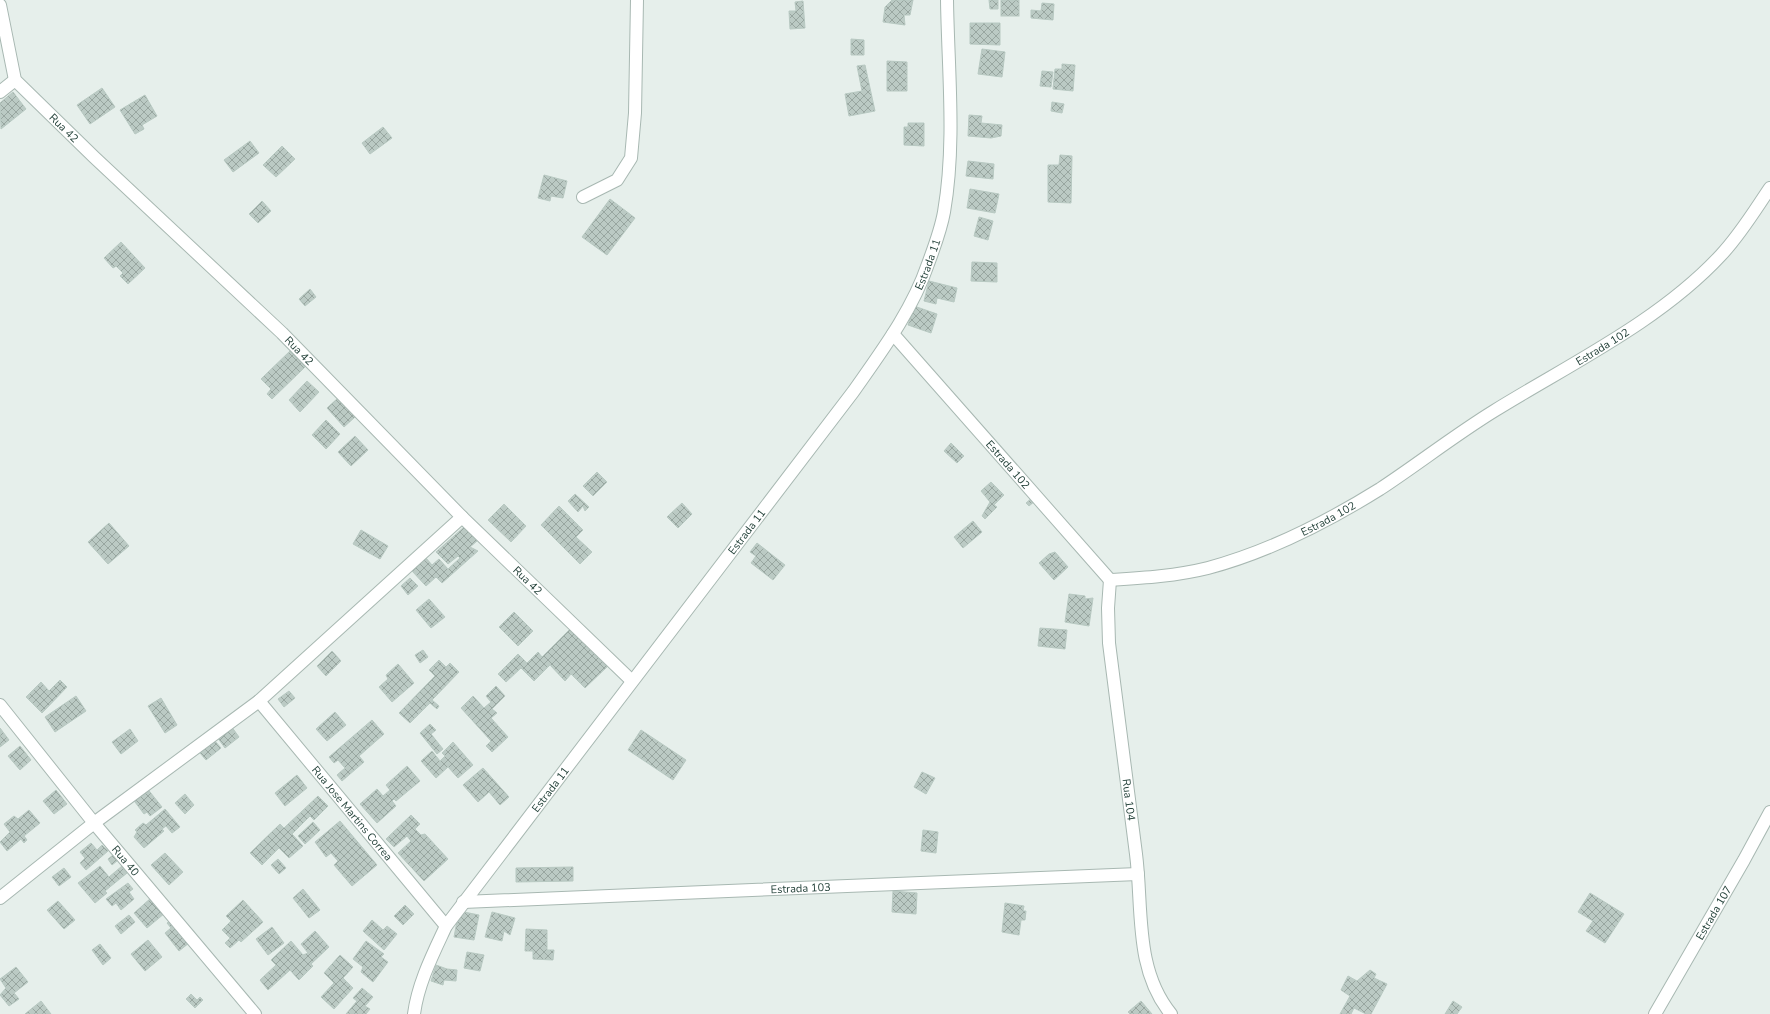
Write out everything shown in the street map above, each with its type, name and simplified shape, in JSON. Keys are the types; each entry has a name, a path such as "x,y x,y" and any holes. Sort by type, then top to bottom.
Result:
{"street":[{"path":"584,197 617,180 631,158 635,113 637,0"},
{"name":"Estrada 11","path":"414,1014 416,1002 431,957 446,926 853,392 893,334 928,266 943,213 947,186 950,136 946,0"},
{"path":"0,5 15,80 0,92"},
{"name":"Rua 42","path":"15,80 94,157 282,333 462,517 632,681"},
{"name":"Estrada 102","path":"893,334 1110,580 1142,578 1207,568 1266,549 1320,523 1379,490 1491,412 1611,340 1672,299 1722,254 1770,188"},
{"path":"0,898 94,823 259,701 462,517"},
{"name":"Rua 104","path":"1110,580 1108,608 1109,643 1138,874 1144,952 1154,987 1170,1014"},
{"name":"Rua Jose Martins Correa","path":"259,701 446,926"},
{"name":"Rua 40","path":"0,705 94,823 255,1014"},
{"name":"Estrada 107","path":"1655,1014 1770,812"},
{"name":"Estrada 103","path":"463,902 1138,874"}],"building":[{"path":"892,0 913,0 910,15 904,15 905,25 883,22 885,7"},
{"path":"989,0 998,0 998,9 990,9"},
{"path":"1001,0 1019,0 1019,16 1001,16"},
{"path":"803,1 805,28 790,29 789,11 796,11 795,2"},
{"path":"1042,3 1054,4 1053,20 1031,18 1031,10 1041,11"},
{"path":"970,23 1000,23 1000,45 970,44"},
{"path":"851,39 864,40 864,55 851,55"},
{"path":"982,49 1005,52 1002,77 978,74"},
{"path":"887,61 907,62 907,91 887,91"},
{"path":"1062,64 1075,65 1073,91 1053,89 1055,69 1062,69"},
{"path":"865,65 875,111 849,116 845,94 862,91 857,66"},
{"path":"1042,71 1053,72 1051,87 1040,86"},
{"path":"102,88 115,107 90,124 77,105"},
{"path":"13,92 26,109 1,129 0,103"},
{"path":"145,95 157,116 142,125 144,129 135,134 120,110"},
{"path":"1052,102 1064,104 1062,113 1051,111"},
{"path":"969,115 982,116 981,123 1002,125 1001,136 991,138 968,136"},
{"path":"908,123 924,123 924,146 904,145 904,127 908,127"},
{"path":"383,127 392,138 370,154 362,143"},
{"path":"250,141 259,153 233,172 224,160"},
{"path":"282,146 295,159 276,177 263,165"},
{"path":"1060,155 1072,156 1071,203 1048,202 1048,165 1059,165"},
{"path":"968,161 994,164 993,179 966,176"},
{"path":"544,175 567,181 563,198 551,196 550,201 538,198"},
{"path":"970,189 999,194 995,213 967,208"},
{"path":"610,199 635,218 607,255 582,237"},
{"path":"262,201 271,211 258,223 249,214"},
{"path":"979,217 993,221 988,240 974,236"},
{"path":"121,242 145,268 128,284 120,276 123,273 116,266 113,268 104,258"},
{"path":"972,262 997,263 997,282 971,281"},
{"path":"929,281 957,288 954,302 937,298 936,304 924,301"},
{"path":"310,289 316,297 305,306 299,299"},
{"path":"914,306 937,314 931,333 908,325"},
{"path":"291,350 307,365 272,399 267,394 271,389 261,379"},
{"path":"307,381 319,392 300,412 289,400"},
{"path":"338,398 355,417 344,427 327,408"},
{"path":"326,420 340,434 326,449 312,435"},
{"path":"355,436 368,450 351,466 338,452"},
{"path":"951,443 964,456 957,463 944,451"},
{"path":"597,472 607,482 593,496 583,486"},
{"path":"991,482 1004,495 994,505 997,507 985,519 982,516 990,502 981,491"},
{"path":"575,494 589,507 585,511 583,506 578,512 568,501"},
{"path":"1033,497 1036,500 1029,506 1026,503"},
{"path":"682,503 692,514 678,528 667,517"},
{"path":"504,504 526,526 511,542 488,520"},
{"path":"559,506 583,530 576,537 592,552 580,564 541,525"},
{"path":"973,521 982,532 963,548 954,537"},
{"path":"109,523 129,546 108,564 88,542"},
{"path":"464,527 477,541 470,547 478,551 442,583 436,577 426,586 412,571 426,558 432,565 439,559 448,569 460,558 458,556 448,564 436,552"},
{"path":"361,530 388,546 380,559 353,544"},
{"path":"757,543 785,565 773,580 751,563 756,556 750,552"},
{"path":"1055,552 1068,567 1054,580 1039,563 1049,554"},
{"path":"410,578 418,586 408,595 401,586"},
{"path":"1069,594 1085,596 1085,599 1093,598 1089,626 1065,622"},
{"path":"429,599 445,617 431,628 416,610"},
{"path":"514,612 533,631 518,646 499,627"},
{"path":"572,627 609,665 585,688 571,674 565,681 550,665 534,681 521,668 506,682 498,674 518,654 527,663 538,652 542,657"},
{"path":"1040,628 1067,630 1065,649 1038,646"},
{"path":"423,650 428,657 420,663 415,655"},
{"path":"332,651 341,661 326,676 317,666"},
{"path":"439,660 446,667 450,663 459,672 432,700 439,706 437,709 430,703 410,723 399,713 435,676 429,670"},
{"path":"398,664 414,683 392,702 379,687 388,679 386,675"},
{"path":"60,680 67,687 42,713 26,697 41,682 49,691"},
{"path":"496,686 505,696 492,709 497,713 491,718 508,737 492,752 486,746 491,741 461,708 473,696 484,708 491,702 486,696"},
{"path":"289,691 295,698 284,707 278,699"},
{"path":"76,696 86,711 55,732 45,717"},
{"path":"161,698 177,725 165,733 148,706"},
{"path":"335,712 346,725 327,741 316,729"},
{"path":"372,720 384,734 359,756 364,762 342,781 337,775 345,768 338,760 334,763 329,757"},
{"path":"430,724 436,730 431,734 443,749 437,754 420,733"},
{"path":"231,726 239,737 225,748 217,737"},
{"path":"0,728 9,740 0,747"},
{"path":"130,729 138,741 121,754 112,742"},
{"path":"641,730 686,760 673,780 628,750"},
{"path":"215,741 221,748 206,760 200,753"},
{"path":"453,742 473,765 458,778 448,767 436,778 421,761 432,751 440,761 445,756 442,753"},
{"path":"20,746 31,760 20,770 8,756"},
{"path":"407,766 420,781 396,801 394,799 392,801 396,806 377,823 360,804 377,789 383,796 390,790 386,785"},
{"path":"483,768 509,797 500,805 489,792 478,802 463,785"},
{"path":"922,772 935,778 926,794 914,787"},
{"path":"297,775 307,788 285,806 275,793"},
{"path":"146,787 162,807 150,816 147,812 144,814 132,798"},
{"path":"56,790 67,804 54,814 43,801"},
{"path":"185,794 194,805 185,814 175,803"},
{"path":"318,796 328,806 314,820 310,816 292,834 303,846 289,858 279,848 262,865 250,853 280,824 284,828"},
{"path":"165,809 180,827 172,833 166,826 162,829 164,831 144,848 134,837 137,832 135,830 143,823 146,825"},
{"path":"29,810 40,823 24,836 27,840 24,843 21,839 7,851 0,842 10,832 4,824 14,816 18,819"},
{"path":"411,815 420,824 415,829 421,835 425,834 448,859 424,881 398,853 411,841 407,836 394,847 386,839"},
{"path":"340,821 377,865 352,886 334,865 338,861 331,853 326,857 315,842"},
{"path":"313,822 320,830 305,844 298,836"},
{"path":"923,830 938,832 936,853 921,851"},
{"path":"91,843 97,850 102,845 108,851 86,870 80,863 85,858 80,852"},
{"path":"165,853 183,872 169,885 151,865"},
{"path":"113,855 117,861 112,865 108,859"},
{"path":"278,859 286,868 279,874 271,865"},
{"path":"100,866 109,877 122,866 127,873 105,891 107,893 95,903 78,883"},
{"path":"573,867 573,881 516,882 516,868"},
{"path":"64,868 71,877 59,886 52,877"},
{"path":"128,883 133,889 129,892 134,899 121,910 116,903 112,906 106,899"},
{"path":"303,889 320,910 309,918 293,898"},
{"path":"893,891 917,893 916,914 892,912"},
{"path":"1590,893 1624,914 1605,943 1586,931 1593,921 1578,912"},
{"path":"151,898 165,913 147,928 134,913"},
{"path":"243,900 263,922 241,942 239,940 230,948 225,943 230,938 222,930 231,921 226,916"},
{"path":"58,901 75,920 64,929 47,910"},
{"path":"1005,903 1024,906 1023,911 1026,911 1025,920 1021,920 1019,935 1002,932"},
{"path":"405,905 414,914 403,925 394,916"},
{"path":"459,911 479,915 474,940 454,937"},
{"path":"492,912 515,918 510,935 504,931 502,941 485,937"},
{"path":"129,915 135,922 121,934 115,926"},
{"path":"171,920 189,943 179,951 165,933 171,928 167,923"},
{"path":"372,920 383,930 387,926 397,934 384,950 363,931"},
{"path":"272,927 284,943 268,955 256,939"},
{"path":"526,929 547,930 547,950 554,950 553,960 533,959 533,951 525,951"},
{"path":"315,931 329,947 311,964 313,966 299,980 290,970 268,990 260,980 276,965 271,960 291,941 303,955 308,953 301,944"},
{"path":"148,940 162,957 145,971 131,954"},
{"path":"366,941 384,954 381,957 388,962 373,982 361,972 363,967 353,959"},
{"path":"100,944 111,958 103,965 92,950"},
{"path":"467,952 484,955 480,971 464,968"},
{"path":"340,955 353,967 343,978 353,988 334,1009 321,997 334,983 324,973"},
{"path":"436,965 447,969 457,970 456,981 444,980 443,985 431,981"},
{"path":"16,967 28,982 14,993 19,999 9,1006 0,995 6,988 0,979"},
{"path":"1370,970 1376,974 1374,978 1387,984 1371,1014 1366,1014 1354,1008 1351,1014 1340,1014 1350,996 1341,990 1348,976 1357,981"},
{"path":"362,988 373,997 365,1006 370,1009 366,1014 346,1014 357,1001 353,998"},
{"path":"191,994 197,1000 200,997 203,1000 195,1008 186,999"},
{"path":"41,1001 51,1014 25,1014"},
{"path":"1141,1001 1152,1014 1130,1014 1128,1012"},
{"path":"1453,1001 1462,1007 1457,1014 1445,1014"}]}
